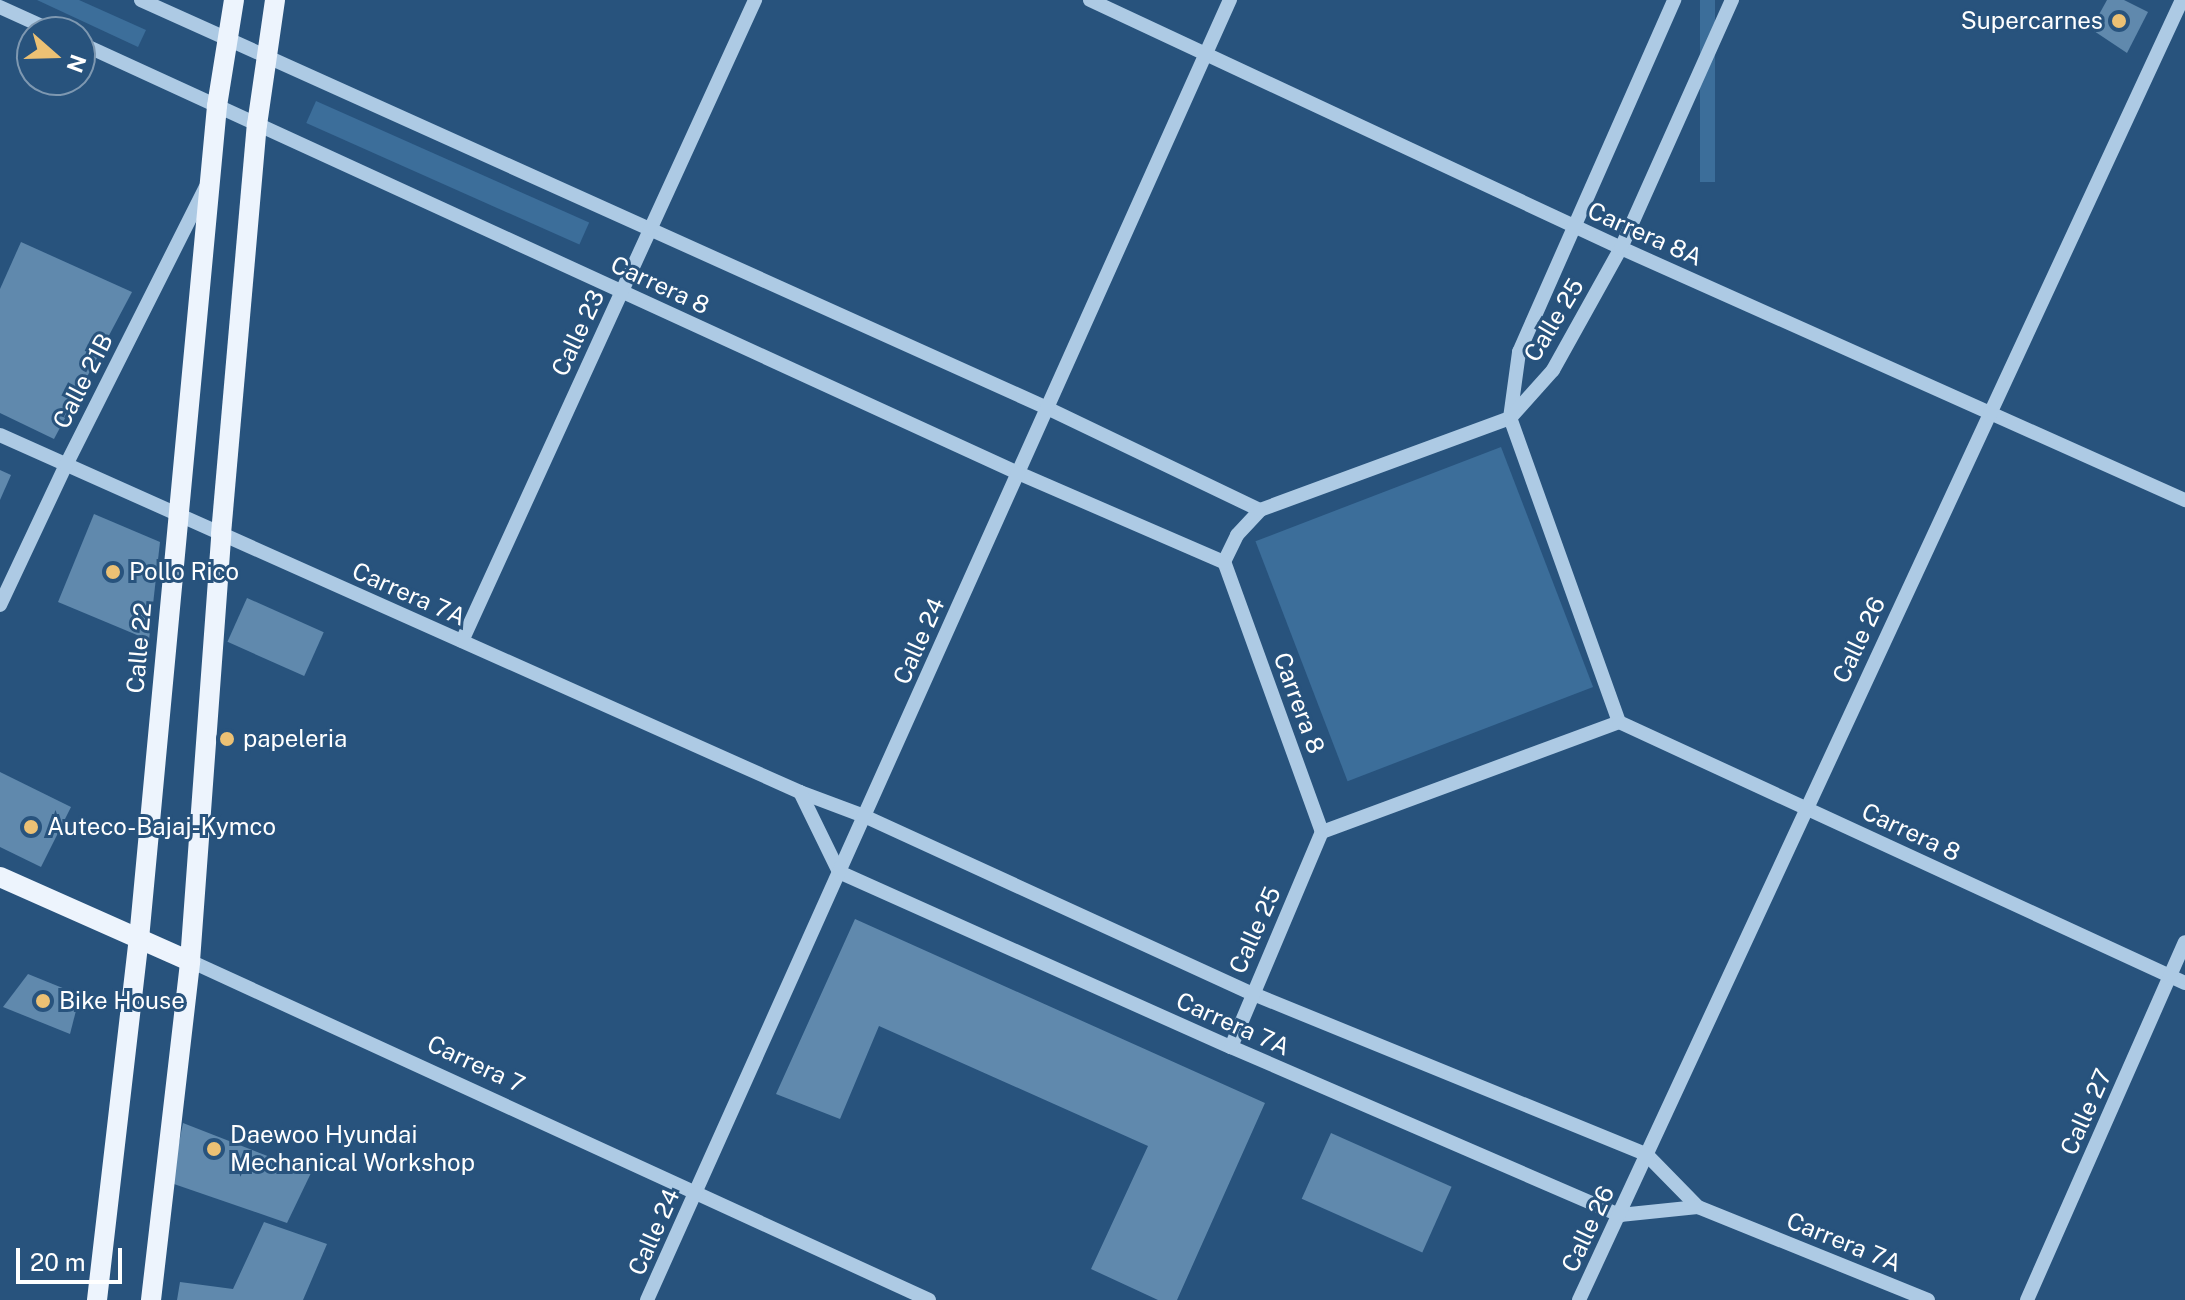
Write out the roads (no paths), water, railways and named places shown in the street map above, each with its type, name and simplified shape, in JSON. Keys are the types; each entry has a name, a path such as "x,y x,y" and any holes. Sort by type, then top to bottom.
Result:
{"main road":[{"name":"Calle 22","path":"97,1300 139,939 176,515 217,106 234,0"},
{"path":"151,1300 190,961 221,534 257,125 264,55 275,0"},
{"name":"Carrera 7","path":"0,877 190,961"}],"street":[{"name":"Carrera 8","path":"141,0 1047,408 1260,510"},
{"name":"Calle 23","path":"462,641 755,0"},
{"name":"Carrera 8A","path":"1090,0 1621,248 2185,500"},
{"name":"Calle 24","path":"647,1300 1230,0"},
{"name":"Calle 25","path":"1510,418 1519,352 1674,0"},
{"name":"Calle 25","path":"1510,418 1553,370 1621,248 1732,0"},
{"name":"Calle 26","path":"1579,1300 2182,0"},
{"path":"0,7 20,16"},
{"name":"Carrera 8","path":"96,50 1018,473 1224,562 1322,832"},
{"name":"Calle 21B","path":"0,605 66,465 210,179"},
{"path":"1224,562 1237,535 1260,510 1510,418 1619,722 1322,832"},
{"name":"Carrera 7A","path":"0,435 800,792 864,816 1251,993 1647,1155 1698,1207 1928,1300"},
{"name":"Carrera 8","path":"1619,722 2185,983"},
{"path":"800,792 839,872"},
{"name":"Calle 25","path":"1231,1047 1251,993 1322,832"},
{"name":"Carrera 7A","path":"839,872 1231,1047 1620,1215 1698,1207"},
{"name":"Calle 27","path":"2027,1300 2185,942"},
{"name":"Carrera 7","path":"190,961 929,1300"}],"place":[{"name":"Supercarnes","path":"2119,21"},
{"name":"Pollo Rico","path":"113,572"},
{"name":"papeleria","path":"227,739"},
{"name":"Auteco-Bajaj-Kymco","path":"31,827"},
{"name":"Bike House","path":"43,1001"},
{"name":"Daewoo Hyundai Mechanical Workshop","path":"214,1149"}]}
